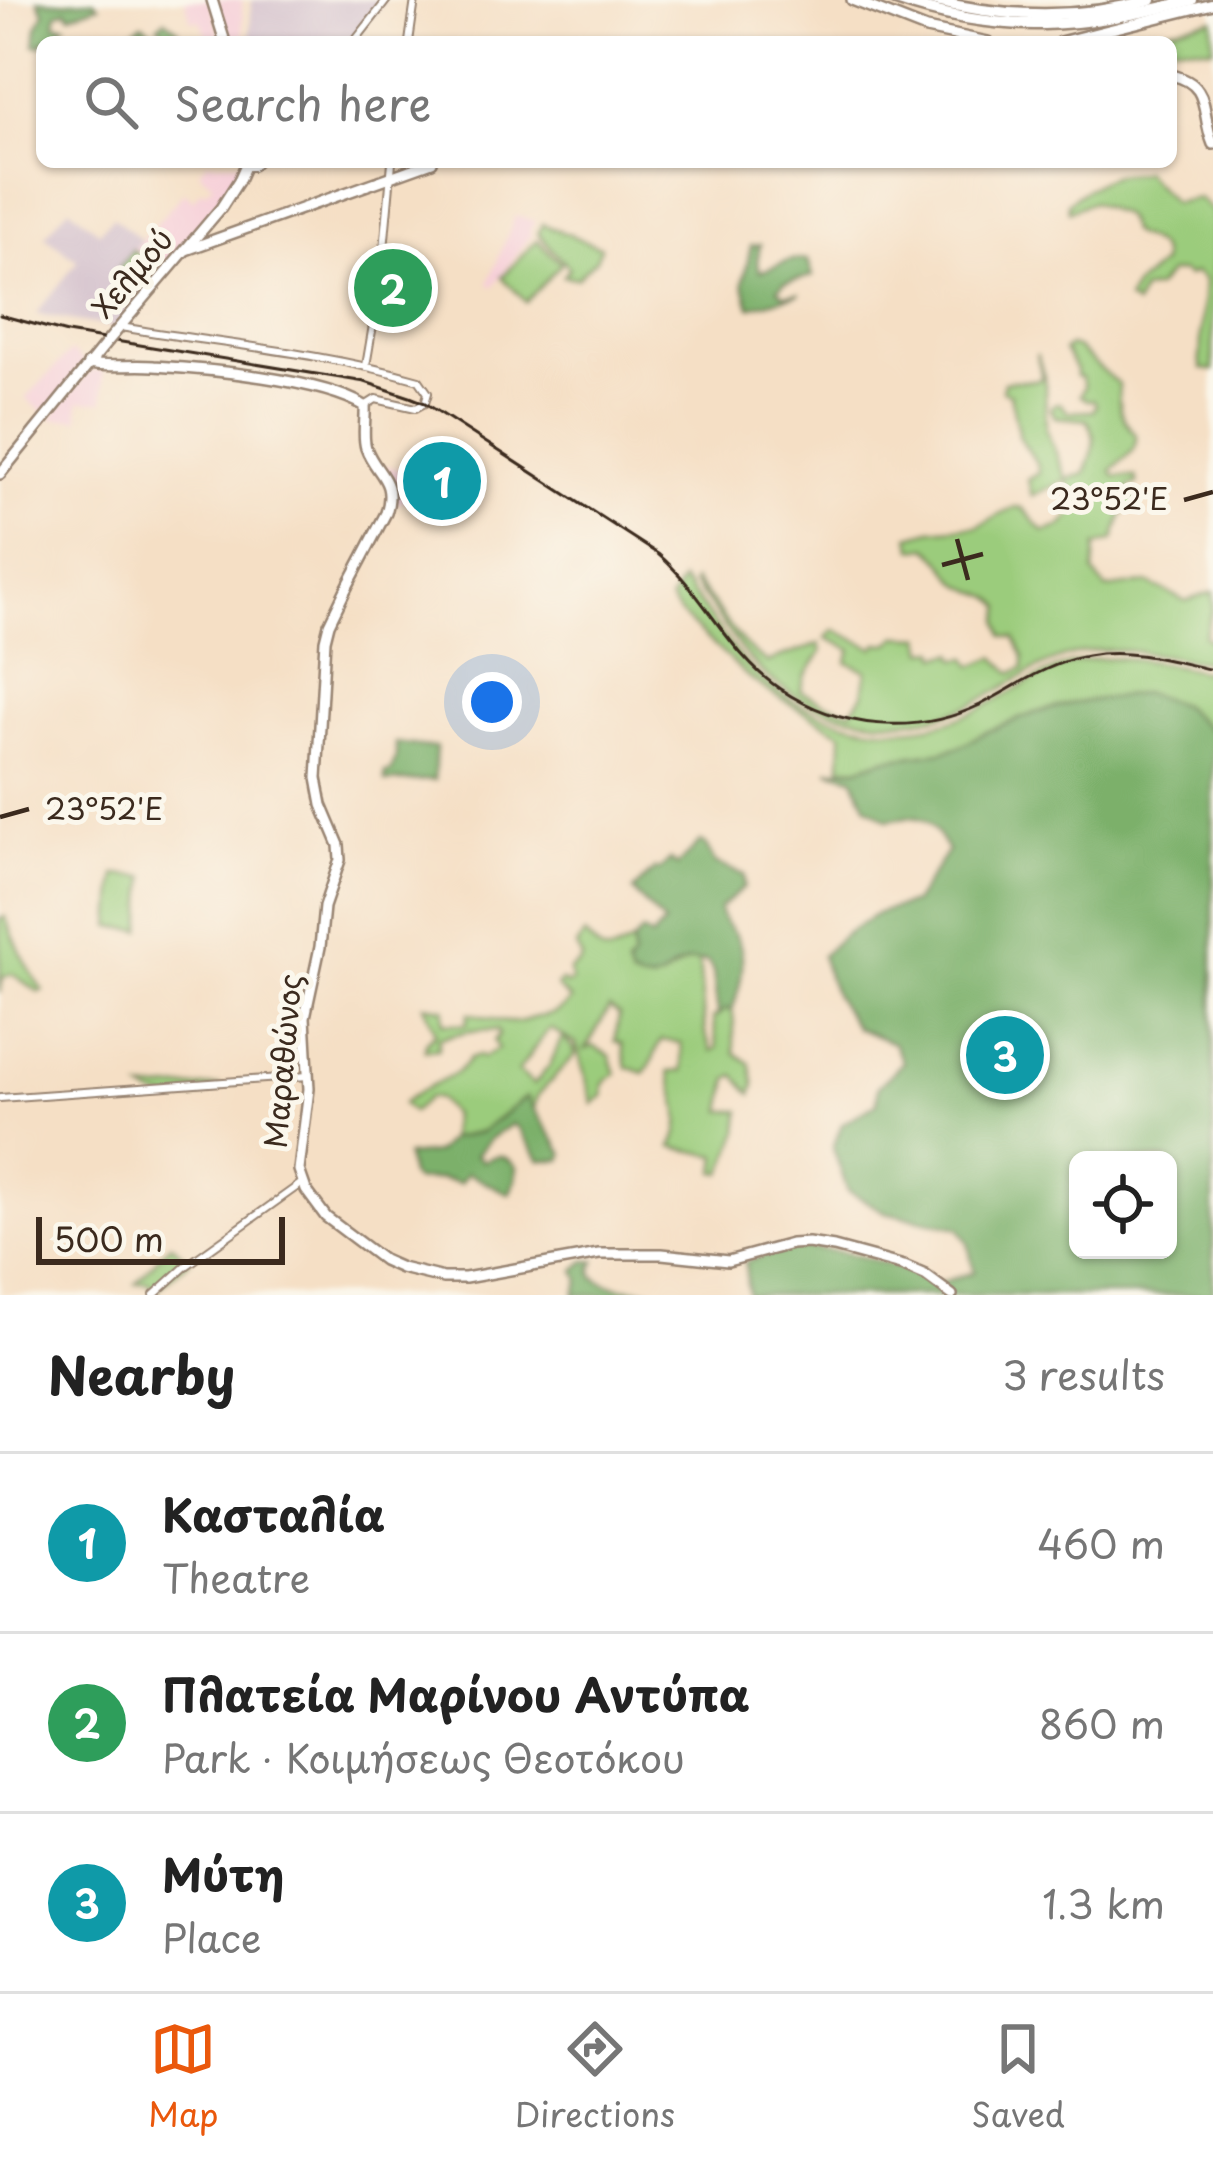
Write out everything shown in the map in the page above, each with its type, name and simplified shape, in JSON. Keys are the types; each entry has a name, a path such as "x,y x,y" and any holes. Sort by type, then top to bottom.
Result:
{"highway":[{"path":"896,0 974,20 1041,26 1116,19 1192,0"},
{"path":"931,0 988,12 1041,15 1151,0"}],"main road":[{"path":"212,0 222,36"},
{"path":"852,0 956,36"},
{"path":"1101,36 1213,4"},
{"path":"1177,77 1201,93 1213,144"},
{"name":"Χελμού","path":"88,364 220,208 245,168"},
{"path":"185,250 416,168"},
{"path":"0,473 88,364 244,375 316,388 365,406"},
{"name":"Μαραθώνος","path":"365,406 366,446 385,477 390,500 325,640 317,778 340,860 324,907 306,1012 308,1076 299,1162 303,1185 332,1224 383,1260 446,1278 599,1253 728,1261 808,1243 904,1266 952,1295"}],"street":[{"path":"359,36 388,0"},
{"path":"411,36 415,0"},
{"path":"366,366 382,272 391,168"},
{"path":"114,334 312,354 419,380 428,393 421,406 378,399 365,406"},
{"path":"0,1098 308,1076"},
{"path":"155,1294 186,1266 303,1185"}],"shaded area":[{"path":"185,0 209,0 220,36 208,36 199,20 191,21"},
{"path":"217,0 242,0 243,36 227,36"},
{"path":"252,0 385,0 356,36 249,36"},
{"path":"202,168 242,168 161,276 133,250 184,192 193,200 213,184 199,172"},
{"path":"69,207 99,232 113,217 141,240 118,269 148,291 117,328 36,314 78,261 45,236"},
{"path":"515,216 535,221 532,234 493,287 488,284"},
{"path":"71,351 87,365 46,414 25,399"},
{"path":"103,369 103,402 79,402 79,419 50,419 90,372"},
{"path":"384,465 420,476 426,483 399,504 393,500"}],"green space":[{"path":"38,0 94,0 99,5 70,15 67,10 57,13 55,24 65,25 60,36 36,36 44,12"},
{"path":"1213,19 1213,48 1177,44 1177,36 1157,36 1164,30"},
{"path":"165,20 179,30 167,36 158,26"},
{"path":"142,24 160,36 127,36"},
{"path":"1143,171 1173,203 1198,198 1213,212 1213,370 1202,369 1200,359 1204,280 1195,273 1169,273 1156,288 1142,291 1135,306 1127,300 1134,287 1161,264 1160,251 1131,233 1124,216 1092,202 1069,211 1068,203 1096,183"},
{"path":"542,224 600,247 597,258 577,278 563,276 569,268 538,233"},
{"path":"537,240 561,264 526,302 502,277"},
{"path":"760,245 760,271 808,260 813,276 778,289 784,295 800,294 750,307 743,283 751,246"},
{"path":"133,250 161,276 148,291 118,269"},
{"path":"1069,346 1119,385 1121,412 1136,435 1131,452 1112,471 1115,476 1136,477 1137,484 1127,493 1135,497 1137,506 1123,513 1114,540 1096,546 1094,573 1106,589 1147,583 1186,601 1213,592 1204,636 1213,641 1213,662 1133,651 1085,652 1039,668 968,706 915,720 887,721 833,712 807,702 761,671 694,581 736,635 767,662 820,644 822,652 801,691 851,711 863,694 867,671 847,662 852,649 826,638 835,630 874,648 898,636 923,637 926,651 937,650 939,656 954,653 957,659 968,658 973,666 995,657 1012,673 1024,668 1015,638 1004,636 1003,607 961,584 928,547 914,549 910,536 978,526 1015,507 1022,508 1044,532 1062,526 1078,507 1067,480 1032,496 1028,480 1039,473 1037,464 1019,436 1010,394 1002,390 1004,382 1043,378 1036,354 1045,376 1046,430 1067,479 1085,474 1094,447 1091,427 1087,420 1055,417 1051,409 1060,403 1068,412 1093,411 1096,405 1080,395 1081,378 1064,350"},
{"path":"682,581 756,674 779,692 830,717 886,728 943,723 1063,666 1094,659 1128,659 1213,673 1213,733 1181,705 1144,693 1035,713 941,752 841,767 842,733 748,677 679,613 670,600"},
{"path":"1144,693 1181,705 1213,733 1213,1295 748,1295 745,1262 795,1248 870,1259 933,1285 974,1272 968,1243 959,1228 885,1212 848,1191 833,1148 842,1124 877,1103 878,1087 903,1062 893,1043 856,1028 835,996 821,956 878,913 913,903 948,851 925,821 911,817 888,820 867,806 853,777 828,770 941,752 1035,713"},
{"path":"396,743 436,748 434,780 385,782 385,773 391,772 396,758"},
{"path":"700,842 715,863 744,875 744,887 719,909 737,937 742,959 732,1011 718,1015 708,962 687,962 649,982 631,978 627,967 633,958 632,943 642,932 651,938 664,924 633,891 670,860 677,866"},
{"path":"116,875 146,877 142,930 112,927"},
{"path":"5,917 43,990 39,992 12,974 3,977 0,993 0,919"},
{"path":"584,935 605,953 632,943 633,958 660,979 688,961 699,961 705,1033 712,1051 717,1048 713,1018 726,1009 732,1011 735,1053 750,1063 755,1085 752,1094 735,1075 729,1078 723,1111 741,1111 739,1133 723,1173 716,1172 718,1156 672,1147 679,1119 669,1072 683,1071 681,1043 662,1040 644,1073 627,1067 622,1043 615,1041 619,1015 609,1008 586,1049 593,1046 610,1056 616,1074 593,1104 576,1044 551,1029 518,1071 534,1085 550,1065 562,1037 575,1055 537,1096 534,1109 526,1097 481,1132 449,1139 452,1115 439,1099 429,1097 412,1112 403,1104 456,1072 470,1058 482,1058 498,1049 497,1030 439,1038 438,1049 425,1050 426,1041 436,1033 424,1005 444,1008 443,1023 466,1025 469,1013 521,1022 556,1013 571,1000 556,987 561,981 566,985 572,981 569,971 580,963 576,947"},
{"path":"222,1086 182,1099 143,1091"},
{"path":"526,1097 564,1154 562,1160 540,1160 512,1124 476,1155 483,1161 502,1156 517,1167 509,1194 467,1173 460,1183 415,1181 410,1176 406,1156 436,1153 449,1139 481,1132"},
{"path":"170,1244 190,1260 156,1290 148,1282 136,1283"},
{"path":"585,1261 596,1261 593,1276 613,1286 677,1295 575,1295 580,1281 576,1270"}],"railway":[{"path":"0,315 67,333 365,382 425,403 658,554 762,675 827,713 878,724 930,721 980,705 1058,664 1103,654 1150,657 1213,670"}],"place":[{"name":"Πλατεία Μαρίνου Αντύπα","path":"393,288"},
{"name":"Κασταλία","path":"442,481"},
{"name":"Μύτη","path":"1005,1055"}]}
